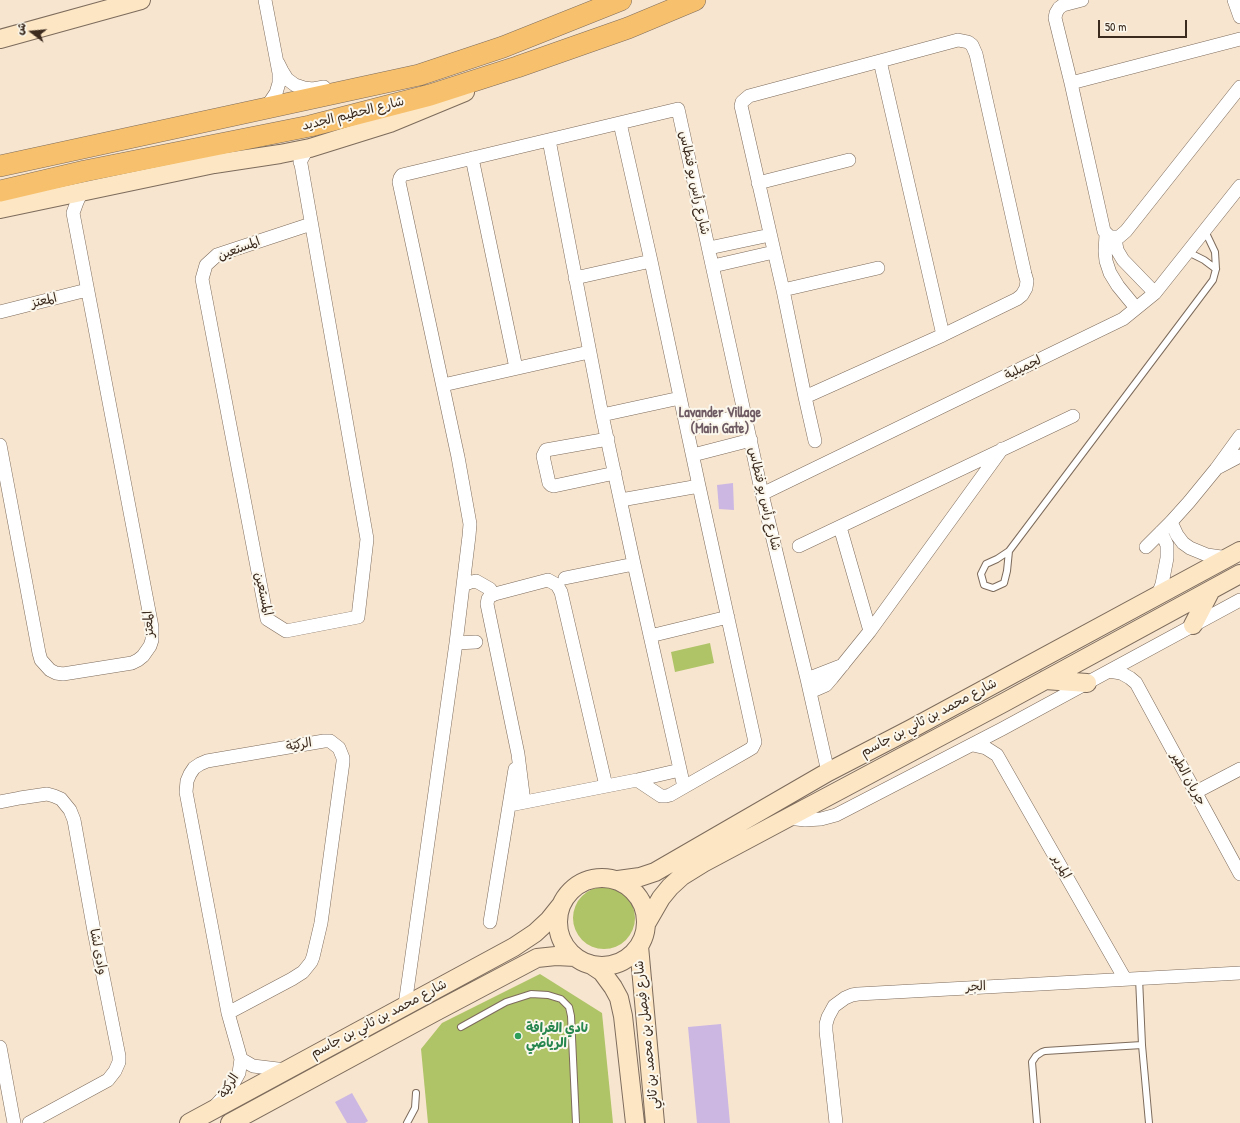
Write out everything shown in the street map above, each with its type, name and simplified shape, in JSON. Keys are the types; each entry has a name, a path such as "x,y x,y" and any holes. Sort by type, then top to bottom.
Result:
{"main road":[{"path":"0,38 141,0"},
{"name":"شارع الحطيم الجديد","path":"0,166 419,75 503,47 621,0"},
{"name":"شارع الحطيم الجديد","path":"0,190 310,126 430,95 517,67 628,28 695,0"},
{"path":"0,209 214,164 280,154 305,155 455,97 517,67"},
{"name":"شارع محمد بن ثاني بن جاسم","path":"618,880 640,877 655,872 828,772 911,729 1234,555"},
{"name":"شارع محمد بن ثاني بن جاسم","path":"646,924 660,898 670,887 682,876 703,863 1240,574"},
{"path":"1193,625 1211,590"},
{"path":"1045,680 1087,683"},
{"path":"601,877 618,880 630,887 639,897 645,910 646,924 642,940 634,953 621,962 606,966 582,961 565,947 559,934 557,919 561,905 570,890 584,881 601,877"},
{"name":"شارع محمد بن ثاني بن جاسم","path":"189,1123 514,947 530,937 549,920 561,905"},
{"name":"شارع فيصل بن محمد بن ثاني","path":"638,946 655,1123"},
{"name":"شارع محمد بن ثاني بن جاسم","path":"230,1123 432,1013 537,958 556,956 582,961"},
{"name":"شارع فيصل بن محمد بن ثاني","path":"582,961 602,972 619,998 624,1016 635,1123"}],"street":[{"path":"263,110 276,93 279,83 278,63 266,0"},
{"path":"1082,0 1063,5 1059,8 1055,18 1103,227 1110,236 1123,260 1155,293"},
{"path":"1234,0 1240,17"},
{"path":"1071,83 1240,39"},
{"path":"805,397 943,335 1017,299 1026,288 1027,281 976,54 972,45 968,42 958,40 749,96 745,98 741,106 783,290 805,397 815,442"},
{"path":"880,60 943,335"},
{"path":"278,63 287,79 295,85 304,88 318,88 376,76 405,74 419,75"},
{"path":"1110,236 1119,237 1126,231 1240,87"},
{"name":"شارع رأس بو فنطاس","path":"620,123 678,109 762,494 807,678 828,772"},
{"path":"405,1005 456,643 470,524 458,457 400,178 402,175 620,123 652,260 693,455 698,486 755,742 752,748 748,751 670,795 661,796 637,780"},
{"path":"549,140 602,415 684,787"},
{"name":"المستعين","path":"305,155 310,224 367,539 358,617 286,631 267,619 202,279 206,265 217,256 310,224"},
{"path":"472,158 516,368"},
{"path":"758,183 849,160"},
{"name":"لجميلية","path":"762,494 1123,319 1155,293 1240,186"},
{"path":"51,198 63,203 73,212 82,191"},
{"name":"المعتز","path":"0,445 41,660 50,670 63,674 132,663 138,660 150,646 152,640 152,627 73,212"},
{"path":"708,248 770,235"},
{"path":"1110,236 1105,251 1106,261 1110,273 1118,286 1136,308"},
{"path":"713,266 774,252"},
{"path":"575,278 652,260"},
{"path":"783,290 878,268"},
{"name":"المعتز","path":"0,312 87,290"},
{"path":"443,385 589,352"},
{"path":"602,415 680,398"},
{"path":"687,430 745,414"},
{"path":"798,546 1073,416"},
{"path":"1146,547 1171,522 1216,469 1240,436"},
{"path":"608,439 546,450 543,456 549,483 554,486 615,473"},
{"path":"693,455 750,440"},
{"path":"810,692 826,685 870,631 1002,449"},
{"path":"1216,469 1240,456"},
{"path":"621,500 698,486"},
{"path":"1171,522 1177,535 1183,543 1190,548 1207,555 1234,555"},
{"path":"840,527 870,631"},
{"path":"1157,597 1162,584 1167,558 1166,545 1161,532"},
{"path":"565,578 634,564"},
{"path":"524,802 518,754 487,604 491,595 548,580 557,585 561,592 606,786"},
{"path":"463,585 476,581 490,589 493,595"},
{"path":"788,818 805,820 821,819 836,815 973,745 1240,600"},
{"path":"650,636 728,617"},
{"path":"456,643 476,642"},
{"name":"جريان الطير","path":"1138,655 1135,661 1134,669 1136,683 1240,874"},
{"path":"807,678 843,665"},
{"name":"جريان الطير","path":"1109,671 1121,673 1136,683"},
{"path":"997,755 997,743 1002,729"},
{"name":"الركيّة","path":"211,1111 225,1096 233,1084 239,1073 241,1059 228,1013 186,792 187,781 194,768 207,761 324,740 330,741 339,748 343,762 321,923 313,957 308,967 298,975 228,1013"},
{"path":"973,745 986,748 997,755"},
{"path":"490,922 518,754"},
{"name":"المرير","path":"997,755 1125,979"},
{"path":"1196,792 1240,769"},
{"path":"510,805 680,770"},
{"name":"وادى لشا","path":"0,802 47,794 61,799 70,810 74,820 119,1056 119,1062 115,1071 108,1080 29,1123"},
{"name":"الجر","path":"836,1123 826,1024 834,1006 845,998 858,994 1240,973"},
{"path":"0,1047 14,1123"},
{"name":"الركيّة","path":"241,1059 252,1066 286,1070"}],"lane":[{"path":"1010,551 1004,583 993,588 984,585 981,574 986,564 1010,551 1213,280 1216,269 1215,252 1205,231"},
{"path":"1188,252 1204,260 1216,269"},
{"path":"1139,978 1142,1045 1149,1123"},
{"path":"461,1027 506,1002 531,994 548,995 561,999 569,1007 571,1016 576,1123"},
{"path":"1038,1123 1032,1062 1036,1056 1045,1051 1142,1045"},
{"path":"407,1123 415,1108 416,1093"}],"green space":[{"path":"710,643 714,663 675,672 671,652"},
{"path":"604,887 616,889 626,896 633,906 635,918 633,930 626,940 616,947 604,949 592,947 582,940 575,930 573,918 575,906 582,896 592,889"},
{"name":"نادي الغرافة الرياضي","path":"540,974 602,1013 613,1123 428,1123 421,1049 442,1023"}],"building":[{"path":"733,483 734,510 719,509 717,485"},
{"path":"721,1024 730,1123 697,1123 688,1027"},
{"path":"352,1093 368,1121 365,1123 347,1123 335,1102"}],"place":[{"name":"نادي الغرافة الرياضي","path":"518,1036"}],"district":[{"name":"Lavander Village (Main Gate)","path":"720,422"}]}
